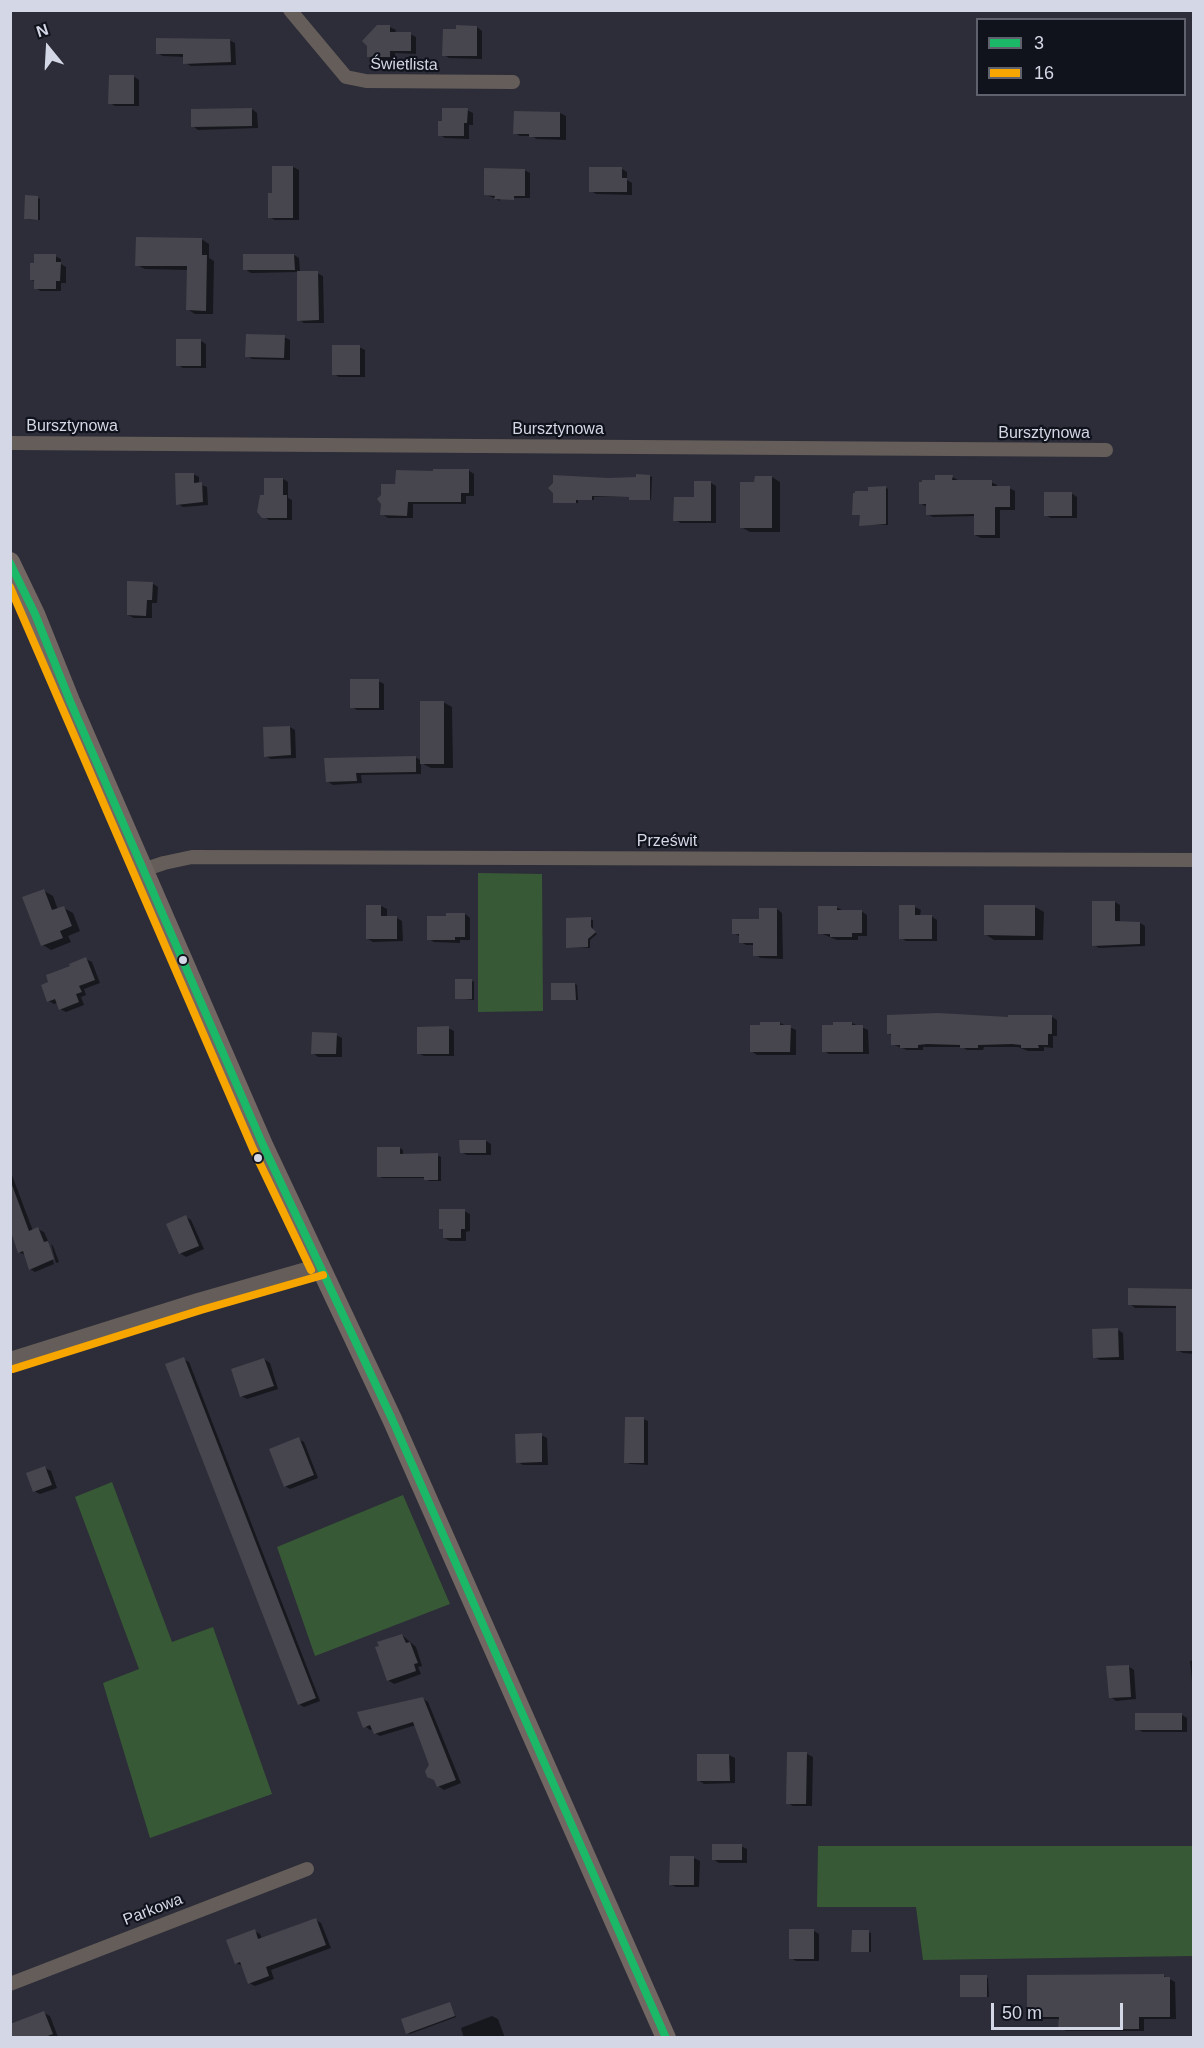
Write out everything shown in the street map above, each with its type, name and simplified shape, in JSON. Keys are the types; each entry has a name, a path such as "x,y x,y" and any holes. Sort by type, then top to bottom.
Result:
{"street":[{"name":"Świetlista","path":"290,10 346,77 366,81 513,82"},
{"name":"Bursztynowa","path":"10,443 1106,450"},
{"path":"10,562 35,614 263,1145 397,1430 666,2037"},
{"name":"Prześwit","path":"143,870 192,856 1194,860"},
{"path":"10,1359 198,1300 320,1265"},
{"name":"Parkowa","path":"10,1984 307,1869"}],"green space":[{"path":"478,873 542,874 543,1011 478,1012"},
{"path":"112,1482 172,1642 213,1627 272,1794 150,1838 103,1683 139,1669 75,1497"},
{"path":"403,1495 450,1604 315,1656 277,1547"},
{"path":"818,1846 1193,1846 1193,1956 923,1960 916,1907 817,1907"}],"building":[{"path":"377,25 390,25 390,32 411,32 411,51 390,51 390,57 367,57 367,46 362,41"},
{"path":"456,25 477,26 477,56 442,56 443,29 456,29"},
{"path":"156,38 230,39 231,62 183,64 183,54 156,54"},
{"path":"109,75 134,75 134,104 108,104"},
{"path":"252,108 252,126 191,127 191,109"},
{"path":"442,108 468,108 467,123 464,123 464,136 438,136 438,121 442,121"},
{"path":"514,111 560,112 560,137 529,137 529,134 513,134"},
{"path":"272,166 293,166 293,218 268,218 268,193 272,193"},
{"path":"589,167 622,167 622,178 627,178 627,192 589,192"},
{"path":"484,168 525,169 525,196 514,196 514,200 494,199 495,196 484,195"},
{"path":"25,195 38,196 38,220 24,219"},
{"path":"136,237 202,238 202,255 207,255 206,311 186,310 187,266 135,266"},
{"path":"34,254 56,254 56,262 61,262 60,281 56,281 56,289 34,289 34,280 30,280 30,263 34,263"},
{"path":"243,254 294,254 295,270 243,270"},
{"path":"297,271 318,271 319,320 297,321"},
{"path":"246,334 285,335 284,358 245,357"},
{"path":"176,339 201,339 201,366 176,366"},
{"path":"332,345 360,345 360,375 332,375"},
{"path":"433,469 469,469 469,493 461,493 461,502 408,502 407,516 380,515 381,504 377,499 381,495 381,484 395,484 396,470 433,471"},
{"path":"175,473 194,473 194,483 202,482 203,502 176,505"},
{"path":"636,474 650,475 650,500 592,496 592,500 576,500 576,503 553,503 553,493 548,488 553,483 553,475 608,478 636,477"},
{"path":"935,475 953,475 952,480 992,480 992,486 1010,486 1010,507 995,507 995,535 974,535 974,514 926,515 926,504 919,504 919,482 935,480"},
{"path":"755,476 772,476 772,528 740,528 740,482 754,482"},
{"path":"264,478 283,478 283,495 287,495 287,518 262,518 257,512 260,495 264,495"},
{"path":"694,481 711,481 711,521 673,521 674,497 694,497"},
{"path":"886,486 886,524 859,526 860,515 852,515 853,493 868,491 868,487"},
{"path":"1044,492 1072,492 1072,516 1044,516"},
{"path":"127,581 153,582 152,600 147,600 146,616 127,615"},
{"path":"350,679 379,679 379,708 350,708"},
{"path":"420,701 444,701 444,764 420,764"},
{"path":"290,726 291,755 264,757 263,727"},
{"path":"416,756 416,772 356,773 357,781 326,782 324,758"},
{"path":"44,889 52,910 64,906 72,926 60,931 63,938 41,946 22,897"},
{"path":"1092,901 1115,901 1115,921 1140,922 1140,944 1092,946"},
{"path":"366,905 381,905 381,916 397,916 397,939 366,939"},
{"path":"899,905 915,905 915,915 932,915 932,939 899,939"},
{"path":"984,905 1035,905 1035,936 984,935"},
{"path":"818,906 837,906 837,910 862,910 862,933 852,933 852,937 830,937 830,934 818,934"},
{"path":"759,908 777,908 777,956 753,956 753,943 739,943 739,934 732,934 732,919 759,919"},
{"path":"446,913 465,913 465,937 455,937 455,940 427,940 427,916 446,916"},
{"path":"591,917 591,927 596,932 588,939 588,947 566,948 566,918"},
{"path":"86,957 95,980 79,986 82,992 76,994 79,1002 59,1010 55,999 47,1002 41,985 48,982 46,975"},
{"path":"455,979 472,979 472,999 455,999"},
{"path":"551,983 575,983 576,1000 551,1000"},
{"path":"938,1013 1008,1017 1008,1015 1052,1015 1052,1034 1048,1034 1048,1045 1038,1045 1039,1048 1021,1048 1021,1045 1012,1044 978,1045 978,1048 927,1044 918,1045 918,1048 900,1048 900,1045 891,1045 891,1034 887,1034 887,1015"},
{"path":"760,1022 780,1022 780,1025 791,1025 790,1052 750,1052 750,1025 760,1025"},
{"path":"833,1022 852,1022 852,1025 863,1025 863,1052 822,1052 822,1025 833,1025"},
{"path":"449,1026 449,1054 417,1054 417,1027"},
{"path":"312,1032 337,1033 336,1054 311,1054"},
{"path":"459,1140 486,1140 486,1153 460,1153"},
{"path":"377,1147 400,1147 400,1154 438,1153 438,1180 424,1180 424,1177 377,1177"},
{"path":"10,1185 12,1185 29,1231 38,1227 44,1242 48,1241 54,1259 29,1270 23,1251 18,1253 10,1229"},
{"path":"439,1209 465,1209 465,1229 461,1229 461,1238 443,1238 443,1229 439,1229"},
{"path":"186,1215 199,1246 179,1254 166,1224"},
{"path":"1128,1288 1194,1289 1194,1351 1176,1351 1176,1306 1128,1305"},
{"path":"1118,1328 1119,1357 1093,1358 1092,1329"},
{"path":"184,1357 316,1698 298,1705 165,1364"},
{"path":"264,1358 274,1386 240,1397 231,1369"},
{"path":"625,1417 644,1417 644,1463 624,1463"},
{"path":"542,1433 542,1462 516,1463 515,1434"},
{"path":"299,1437 314,1475 284,1487 269,1449"},
{"path":"45,1466 52,1485 33,1492 26,1473"},
{"path":"402,1634 406,1643 410,1642 418,1663 414,1664 416,1671 387,1681 375,1647 379,1646 377,1642"},
{"path":"1129,1665 1131,1697 1109,1698 1106,1666"},
{"path":"423,1697 456,1780 437,1787 434,1780 427,1777 425,1771 429,1765 413,1722 374,1734 370,1725 363,1728 357,1712"},
{"path":"1135,1713 1182,1713 1182,1730 1135,1730"},
{"path":"787,1752 807,1752 806,1804 786,1804"},
{"path":"697,1754 729,1754 730,1781 697,1781"},
{"path":"712,1844 742,1844 742,1860 712,1860"},
{"path":"670,1856 694,1856 694,1885 669,1885"},
{"path":"316,1918 326,1945 266,1967 269,1976 248,1984 240,1962 235,1964 226,1940 255,1929 258,1939"},
{"path":"789,1929 814,1929 814,1959 789,1959"},
{"path":"852,1930 869,1930 869,1952 851,1952"},
{"path":"1164,1974 1164,1977 1170,1977 1170,2017 1139,2017 1139,2029 1058,2029 1059,2017 1027,2017 1027,1975"},
{"path":"960,1975 987,1975 987,1997 960,1997"},
{"path":"450,2002 455,2016 406,2034 401,2019"},
{"path":"44,2011 53,2034 45,2037 10,2037 10,2024"}],"transit line":[{"name":"3","path":"10,563 35,614 70,701 263,1145 392,1419 666,2038"},
{"name":"16","path":"10,587 253,1149 311,1270"},
{"name":"16","path":"13,1369 201,1310 323,1275"}]}
